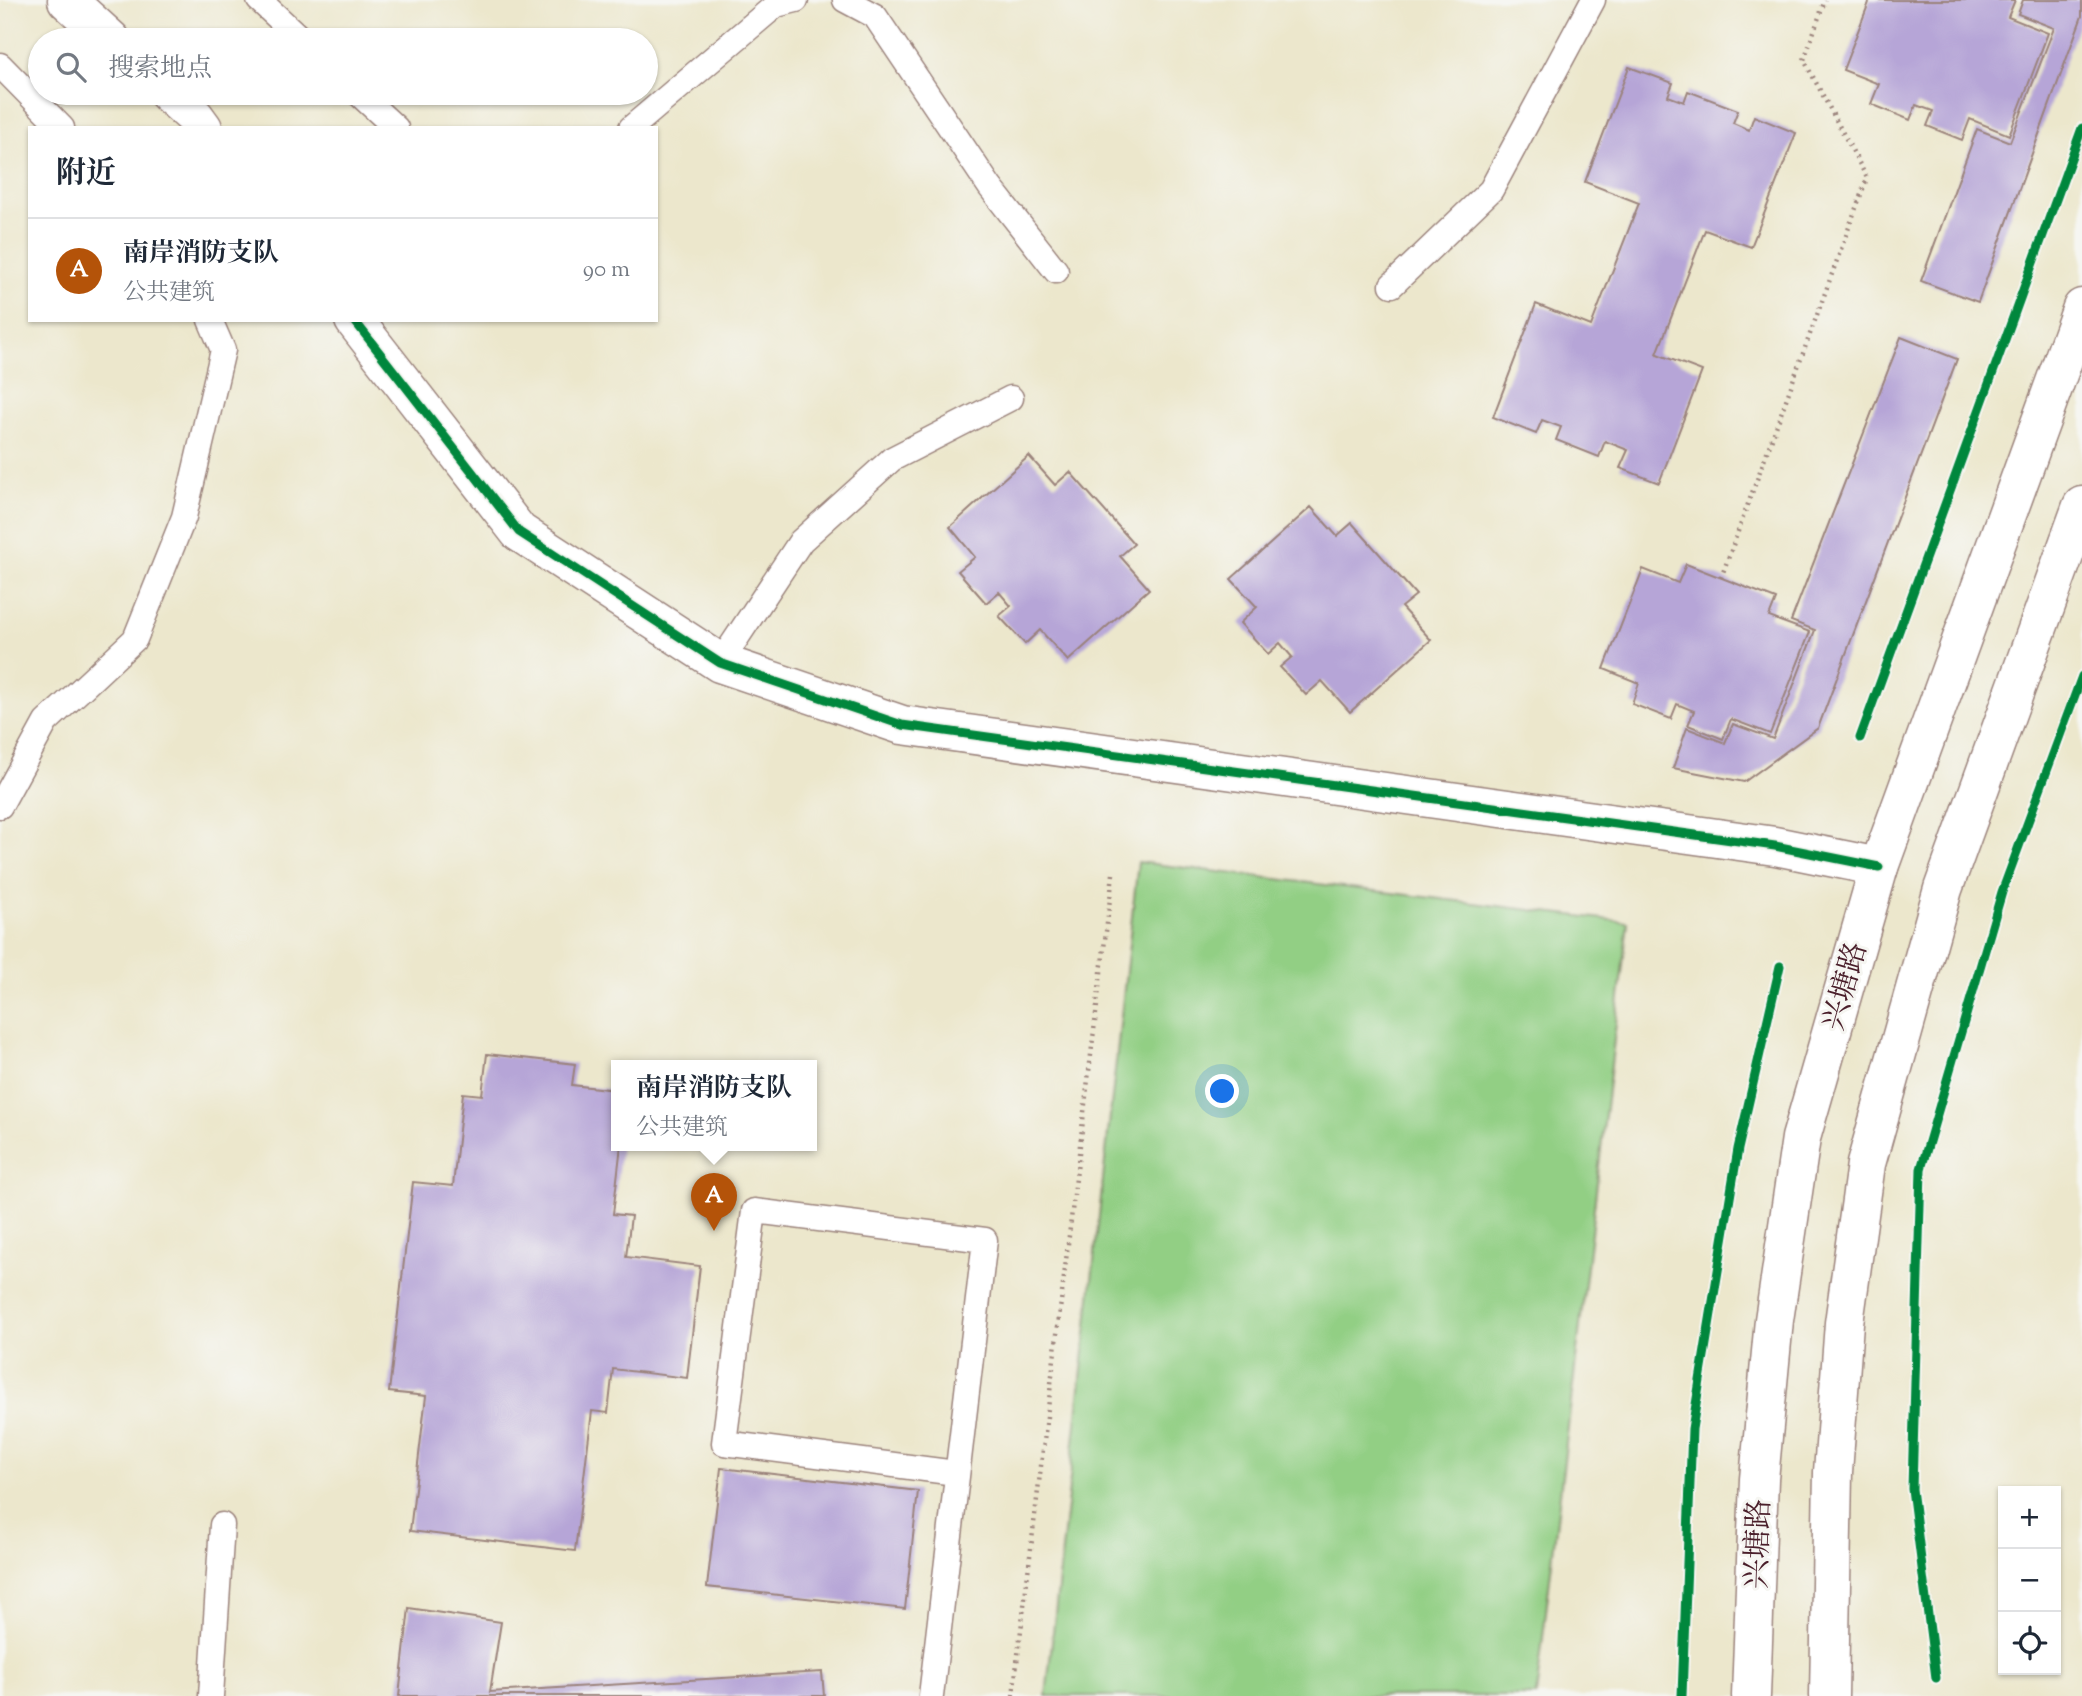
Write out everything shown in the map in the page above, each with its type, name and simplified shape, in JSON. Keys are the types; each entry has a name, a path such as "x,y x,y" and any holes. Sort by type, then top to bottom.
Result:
{"main road":[{"path":"67,0 98,28"},
{"path":"182,105 202,126"},
{"name":"兴塘路","path":"1751,1696 1759,1479 1774,1320 1801,1138 1879,867 2082,307"},
{"path":"356,322 519,532 720,663 902,725 1775,846 1879,867"},
{"path":"1829,1696 1833,1472 1844,1323 1866,1164 1943,889 2082,506"},
{"path":"1829,1625 1853,1696"}],"lane":[{"path":"259,0 289,28"},
{"path":"633,126 776,5 796,0"},
{"path":"845,0 875,16 990,187 1056,271"},
{"path":"1392,285 1491,190 1593,0"},
{"path":"0,65 28,93"},
{"path":"39,105 60,126"},
{"path":"371,105 394,126"},
{"path":"0,806 46,722 135,639 184,517 223,350 212,322"},
{"path":"720,663 801,541 892,459 1010,398"},
{"path":"931,1696 985,1240 754,1211 724,1443 956,1473"},
{"path":"211,1696 222,1524"}],"path":[{"path":"1721,578 1867,178 1804,60 1825,0"},
{"path":"1013,1696 1113,874"}],"green space":[{"path":"1138,862 1628,922 1536,1696 1046,1696"}],"building":[{"path":"1870,0 2015,0 2008,17 2048,33 2009,135 1970,119 1962,140 1927,126 1933,111 1916,105 1910,120 1871,104 1879,84 1843,70"},
{"path":"2023,0 2082,0 2082,16 1978,302 1921,281 1977,129 2010,142 2054,28 2018,14"},
{"path":"1629,67 1673,83 1668,96 1684,102 1688,91 1738,110 1733,123 1749,130 1754,116 1796,133 1751,247 1705,230 1657,354 1702,371 1659,483 1620,468 1628,450 1605,441 1599,457 1556,440 1561,427 1542,420 1536,434 1493,417 1536,304 1591,326 1639,203 1585,182"},
{"path":"1901,337 1957,359 1818,728 1744,782 1673,768 1687,728 1725,743 1733,724 1773,739 1815,630 1791,621"},
{"path":"1029,456 1055,485 1070,472 1134,544 1120,556 1149,589 1068,661 1040,630 1025,644 999,616 1011,606 999,592 986,603 958,571 975,557 950,527"},
{"path":"1311,507 1337,536 1352,523 1416,595 1401,607 1431,640 1350,712 1322,681 1306,695 1280,667 1292,657 1280,643 1268,654 1240,623 1257,607 1231,579"},
{"path":"1686,564 1776,599 1769,617 1810,632 1770,734 1731,719 1723,739 1688,725 1694,711 1677,704 1671,719 1632,704 1639,683 1604,669 1643,569 1678,583"},
{"path":"487,1054 575,1064 572,1085 611,1089 611,1151 620,1151 613,1214 631,1216 626,1257 700,1266 687,1378 613,1369 608,1413 592,1411 575,1551 410,1531 426,1396 389,1392 413,1182 453,1186 463,1093 482,1095"},
{"path":"721,1468 918,1491 905,1609 707,1587"},
{"path":"409,1608 501,1622 490,1692 822,1672 824,1696 399,1696"}],"cycle path":[{"path":"1860,738 2082,128"},
{"path":"356,322 519,532 720,663 902,725 1775,846 1879,867"},
{"path":"1936,1678 1912,1489 1921,1169 2002,892 2082,676"},
{"path":"1682,1696 1692,1429 1738,1149 1780,966"}],"place":[{"name":"南岸消防支队","path":"714,1231"}]}
